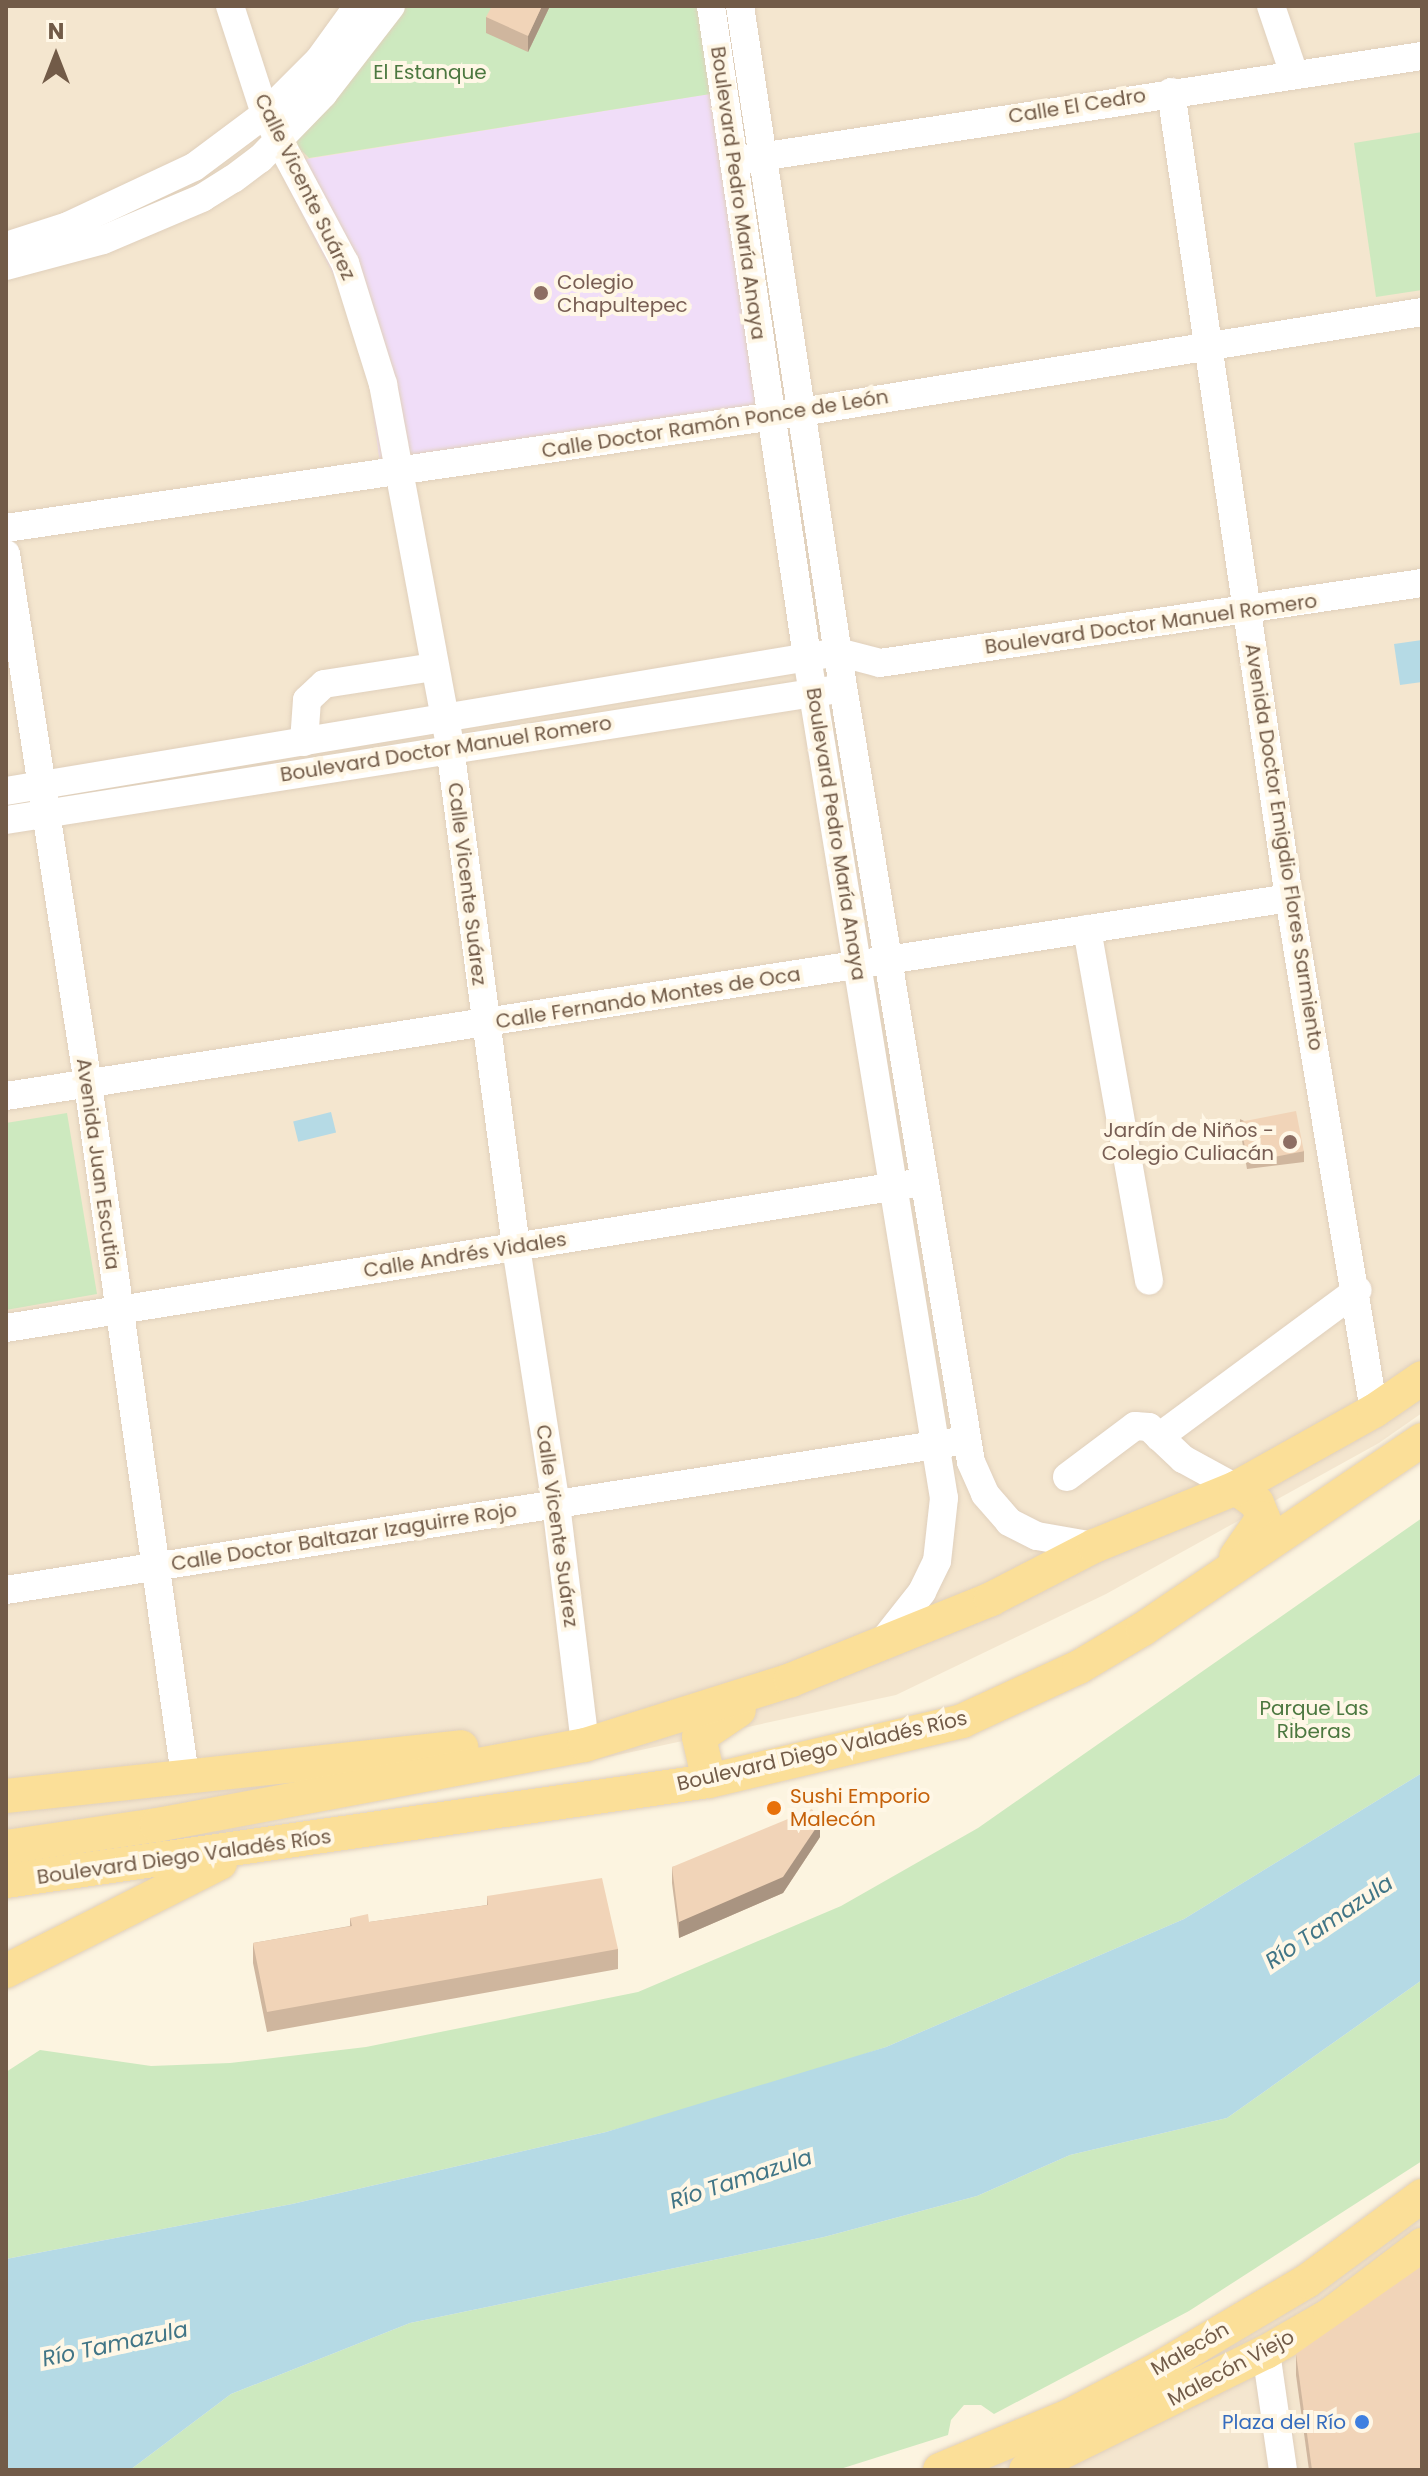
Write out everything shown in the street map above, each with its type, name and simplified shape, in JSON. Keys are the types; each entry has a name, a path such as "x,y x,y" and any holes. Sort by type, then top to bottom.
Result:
{"main road":[{"name":"Boulevard Diego Valadés Ríos","path":"6,1847 585,1745 791,1680 991,1599 1094,1546 1236,1488 1374,1411 1422,1378"},
{"name":"Boulevard Diego Valadés Ríos","path":"6,1881 245,1850 709,1781 976,1715 1079,1667 1422,1440"},
{"path":"1220,1575 1262,1524 1261,1508 1236,1488"},
{"path":"709,1781 698,1749 701,1733 791,1680"},
{"path":"6,1796 496,1743 519,1743 547,1753"},
{"path":"6,1971 245,1850"},
{"name":"Malecón","path":"940,2470 1069,2416 1307,2281 1422,2196"},
{"name":"Malecón Viejo","path":"1026,2470 1266,2352 1330,2315 1422,2245"},
{"path":"1266,2352 1271,2331 1307,2281"}],"street":[{"name":"Calle Vicente Suárez","path":"230,6 265,114 358,296 400,470 450,747 484,1024 556,1504 585,1745"},
{"path":"6,246 68,226 194,167 265,114 319,60 358,6"},
{"path":"6,266 103,240 202,198 280,140 343,71 391,6"},
{"name":"Boulevard Pedro María Anaya","path":"711,6 807,657 944,1498 942,1544 922,1592 881,1644"},
{"name":"Boulevard Pedro María Anaya","path":"740,6 843,687 968,1440 977,1479 1009,1522 1037,1536 1094,1546"},
{"path":"1271,6 1294,74"},
{"name":"Calle El Cedro","path":"733,161 1422,56"},
{"name":"Avenida Doctor Emigdio Flores Sarmiento","path":"1171,92 1289,898 1358,1290 1374,1411"},
{"name":"Calle Doctor Ramón Ponce de León","path":"6,528 770,417 1207,344 1422,312"},
{"name":"Avenida Juan Escutia","path":"6,554 88,1084 153,1567 185,1776"},
{"name":"Boulevard Doctor Manuel Romero","path":"6,820 42,800 304,742 443,717 838,652 880,663 1422,583"},
{"name":"Boulevard Doctor Manuel Romero","path":"6,791 42,800 450,747 813,693 843,687 880,663"},
{"path":"304,742 307,700 324,684 434,667"},
{"name":"Calle Fernando Montes de Oca","path":"6,1096 1289,898"},
{"path":"1087,929 1149,1281"},
{"name":"Calle Andrés Vidales","path":"6,1328 924,1182"},
{"path":"1159,1437 1358,1290"},
{"path":"1067,1477 1125,1430 1149,1427 1183,1459 1236,1488"},
{"name":"Calle Doctor Baltazar Izaguirre Rojo","path":"6,1590 968,1440"},
{"path":"1266,2352 1283,2470"}],"shaded area":[{"path":"6,6 1422,6 1422,1413 1379,1443 1106,1594 896,1695 585,1762 6,1845"},
{"name":"Colegio Chapultepec","path":"710,94 760,429 383,487 370,388 348,303 276,164"},
{"path":"1422,2213 1422,2470 983,2470"}],"green space":[{"name":"El Estanque","path":"392,6 697,6 710,94 309,158 288,137"},
{"path":"1422,132 1422,290 1376,297 1354,143"},
{"path":"67,1113 97,1294 6,1310 6,1123"},
{"name":"Parque Las Riberas","path":"1422,1518 1422,1773 1184,1919 886,2047 761,2088 606,2132 292,2204 6,2259 6,2072 40,2050 151,2066 230,2063 366,2047 638,1992 841,1906 978,1828"},
{"path":"1422,1980 1422,2161 1189,2311 994,2414 981,2405 964,2405 951,2420 948,2435 837,2470 130,2470 231,2394 410,2323 824,2237 977,2196 1070,2155 1227,2118"}],"water":[{"path":"1422,640 1422,682 1400,685 1394,644"},
{"path":"331,1112 336,1132 298,1142 293,1121"},
{"name":"Río Tamazula","path":"1422,1773 1422,1980 1227,2118 1070,2155 977,2196 824,2237 410,2323 231,2394 130,2470 6,2470 6,2259 292,2204 606,2132 886,2047 1184,1919"}],"building":[{"path":"492,6 542,6 528,36 486,17"},
{"path":"1296,1111 1304,1151 1248,1162 1240,1122"},
{"path":"812,1809 820,1822 783,1877 679,1922 672,1867"},
{"path":"602,1878 618,1949 267,2012 253,1943 352,1926 350,1918 368,1914 369,1922 488,1905 487,1896"},
{"name":"Plaza del Río","path":"1422,2266 1422,2470 1312,2470 1296,2354"}],"place":[{"name":"Colegio Chapultepec","path":"541,293"},
{"name":"Jardín de Niños - Colegio Culiacán","path":"1290,1142"},
{"name":"Sushi Emporio Malecón","path":"774,1808"},
{"name":"Plaza del Río","path":"1362,2422"}]}
